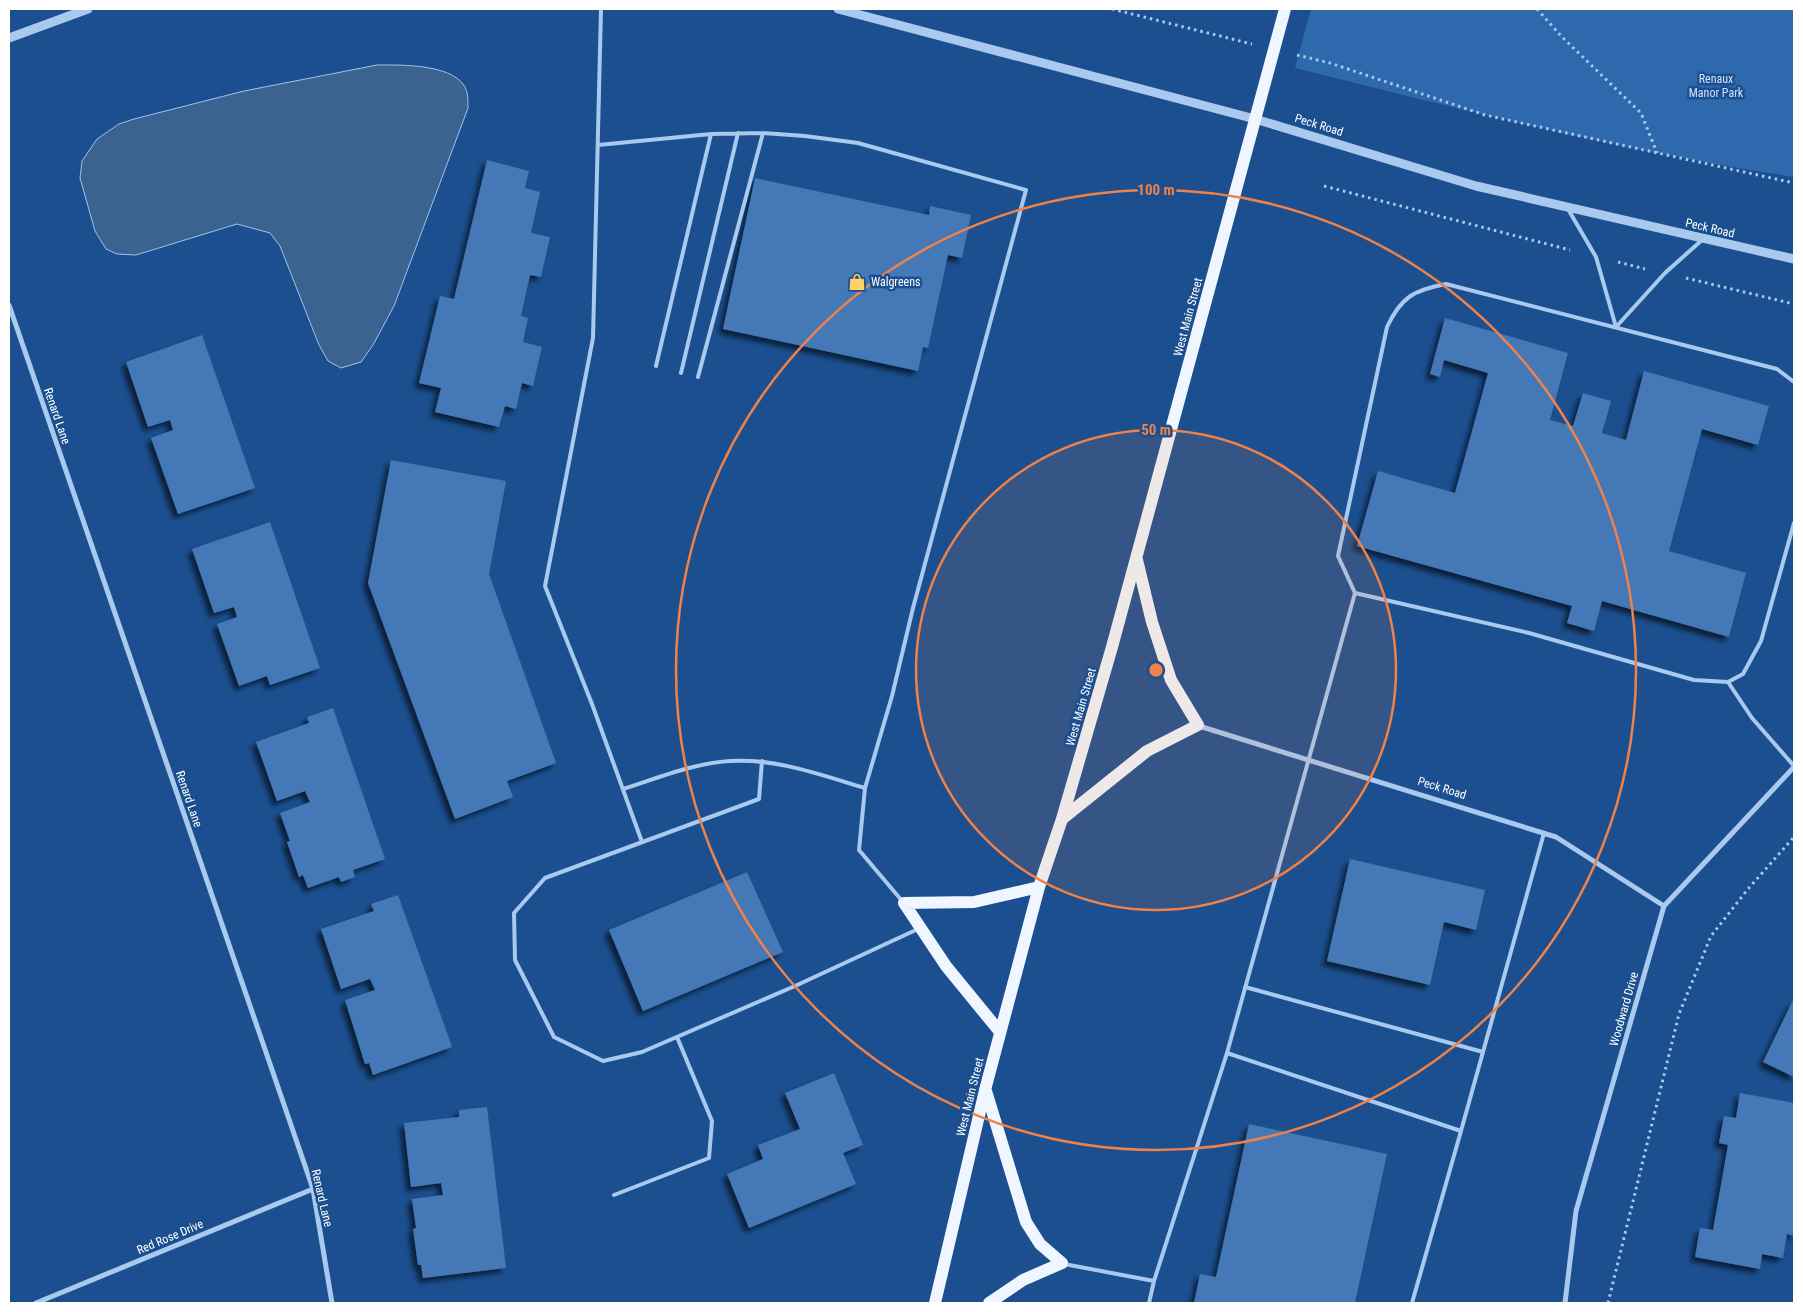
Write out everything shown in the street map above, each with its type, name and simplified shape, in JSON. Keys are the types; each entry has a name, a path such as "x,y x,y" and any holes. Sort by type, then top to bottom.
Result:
{"main road":[{"name":"West Main Street","path":"935,1303 985,1090 1039,887 1062,819 1137,557 1285,9"},
{"path":"1062,819 1147,751 1198,726 1171,680 1152,622 1137,557"},
{"path":"904,903 974,902 1039,887"},
{"path":"904,903 946,966 1000,1032"},
{"path":"985,1090 1026,1222 1040,1244 1062,1263 1023,1280 990,1303"}],"street":[{"path":"9,38 88,9"},
{"name":"Peck Road","path":"838,9 1255,119 1476,186 1794,259"},
{"name":"Renard Lane","path":"9,305 312,1189 332,1303"},
{"name":"Peck Road","path":"1198,726 1556,837 1664,906"},
{"name":"Woodward Drive","path":"1565,1303 1576,1211 1664,906 1794,767"},
{"name":"Red Rose Drive","path":"36,1303 312,1189"}],"lane":[{"path":"601,9 593,338 545,586 642,842"},
{"path":"598,145 738,133 762,133 858,143 1026,190 913,608 892,696 864,788 859,850 904,903"},
{"path":"681,373 738,133"},
{"path":"698,377 762,133"},
{"path":"656,366 711,134"},
{"path":"1567,207 1596,257 1616,327"},
{"path":"1616,327 1665,273 1703,239"},
{"path":"1149,1303 1154,1280 1227,1053 1355,593 1338,556 1386,327 1395,310 1407,297 1425,288 1446,284 1777,369 1794,382"},
{"path":"1355,593 1529,633 1694,680 1728,682 1743,674 1760,641 1794,523"},
{"path":"1728,682 1752,718 1794,767"},
{"path":"623,789 694,767 730,760 762,761 806,770 864,788"},
{"path":"762,761 759,799 545,878 514,913 515,960 554,1037 603,1061 642,1052 795,986 920,928"},
{"path":"1412,1303 1462,1131 1544,833"},
{"path":"1245,987 1483,1052"},
{"path":"614,1195 709,1158 712,1121 677,1037"},
{"path":"1227,1053 1462,1131"},
{"path":"1062,1263 1154,1280"}],"path":[{"path":"1112,9 1224,37"},
{"path":"1537,9 1562,37 1641,113 1657,153"},
{"path":"1330,63 1485,115 1794,183"},
{"path":"1324,186 1596,257 1794,304"},
{"path":"1608,1303 1679,1014 1711,936 1748,889 1794,838"}],"green space":[{"name":"Renaux Manor Park","path":"1311,9 1794,9 1794,177 1731,167 1606,142 1481,114 1295,68"}],"shaded area":[{"path":"377,65 428,68 453,76 462,83 467,92 468,108 394,306 373,345 361,362 341,368 328,361 319,345 280,246 270,233 237,224 136,255 117,254 106,249 95,231 80,178 82,161 97,139 119,124 244,91"}],"building":[{"path":"487,160 529,171 525,188 540,192 531,233 550,237 541,277 530,275 521,316 528,318 523,342 542,347 533,386 522,383 516,409 505,406 499,427 435,412 441,388 419,383 440,296 454,299"},
{"path":"755,178 929,215 930,206 971,215 962,258 948,255 928,348 923,347 918,371 723,329"},
{"path":"1445,318 1568,353 1550,420 1573,426 1583,393 1611,401 1602,433 1626,440 1644,371 1769,406 1758,445 1702,429 1669,551 1746,573 1729,637 1602,601 1594,631 1567,623 1572,606 1357,546 1378,471 1455,493 1488,373 1444,360 1440,377 1430,374"},
{"path":"202,335 255,488 178,514 151,438 173,430 170,420 148,427 126,362"},
{"path":"391,460 506,481 489,574 556,763 507,781 513,797 455,819 368,583"},
{"path":"270,522 320,668 270,685 267,676 239,686 217,624 237,617 234,607 214,613 192,549"},
{"path":"333,708 385,859 353,870 355,877 341,882 339,877 308,888 303,875 299,877 287,842 290,841 280,813 310,802 305,791 277,801 256,742 309,723 307,717"},
{"path":"1350,859 1485,890 1476,930 1444,922 1430,985 1327,961"},
{"path":"747,872 783,952 643,1011 609,930"},
{"path":"398,895 452,1047 373,1075 369,1063 365,1064 345,1000 375,990 370,979 341,989 321,929 374,911 371,904"},
{"path":"1794,998 1794,1077 1763,1062"},
{"path":"834,1073 863,1145 843,1153 856,1184 749,1228 727,1174 763,1159 758,1145 800,1129 785,1093"},
{"path":"1740,1093 1794,1103 1794,1236 1787,1234 1783,1258 1762,1254 1760,1269 1695,1257 1700,1228 1713,1230 1728,1145 1719,1143 1724,1116 1736,1118"},
{"path":"487,1107 506,1268 423,1278 421,1265 418,1265 413,1229 416,1228 412,1199 443,1195 441,1183 411,1187 404,1123 459,1117 459,1110"},
{"path":"1249,1124 1387,1154 1355,1303 1194,1303 1200,1274 1216,1277"}],"place":[{"name":"Walgreens","path":"857,282"}]}
